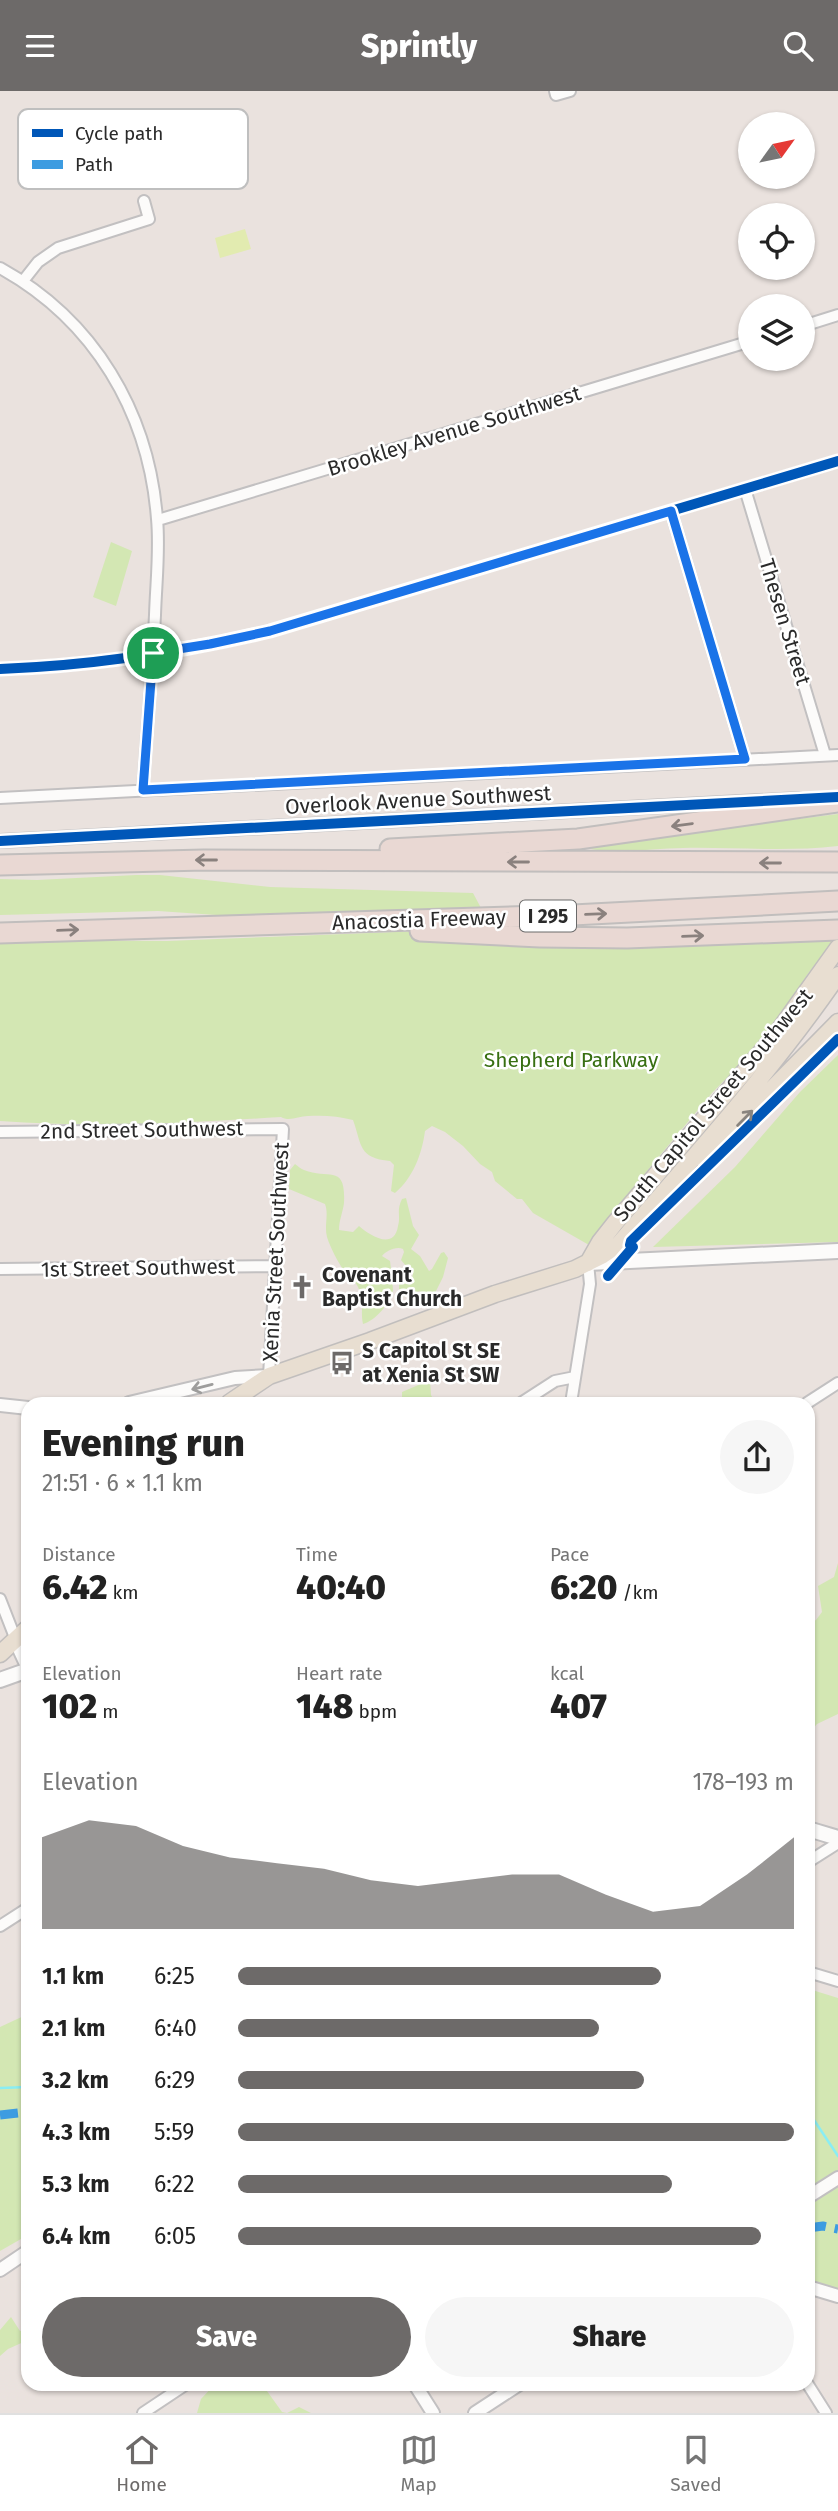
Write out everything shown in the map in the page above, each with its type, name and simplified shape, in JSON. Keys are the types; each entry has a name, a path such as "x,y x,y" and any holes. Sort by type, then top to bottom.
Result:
{"highway":[{"path":"274,860 329,851 578,839 838,800"},
{"path":"0,865 137,860 838,862"},
{"name":"Anacostia Freeway","path":"0,933 598,914 838,901"},
{"path":"258,925 323,931 401,930 568,938 655,938 838,930"}],"main road":[{"name":"South Capitol Street Southwest","path":"588,1263 600,1241 786,1022 838,947"},
{"path":"238,1397 269,1376 588,1263 619,1244 792,1039 838,975"},
{"path":"659,1197 692,1170 838,1022"},
{"path":"588,1263 838,1251"},
{"path":"0,1654 21,1635"},
{"path":"16,1640 21,1652"},
{"path":"0,1680 21,1671"},
{"path":"815,1832 838,1841"}],"street":[{"path":"555,93 570,91"},
{"path":"23,282 38,262 58,248 149,219 144,201"},
{"path":"0,268 57,308 99,354 123,392 148,458 158,520 153,653 143,790"},
{"path":"815,322 838,315"},
{"name":"Brookley Avenue Southwest","path":"158,520 738,345"},
{"path":"0,669 78,664 210,644 270,631 838,461"},
{"name":"Thesen Street","path":"745,489 825,755"},
{"path":"671,511 745,759"},
{"path":"0,798 838,755"},
{"name":"Overlook Avenue Southwest","path":"0,841 838,800"},
{"name":"2nd Street Southwest","path":"0,1132 283,1129"},
{"name":"Xenia Street Southwest","path":"269,1376 283,1129"},
{"path":"572,1397 590,1285 588,1263"},
{"name":"1st Street Southwest","path":"0,1269 275,1266"},
{"path":"154,1397 235,1378 269,1376"},
{"path":"530,1397 555,1381 575,1377"},
{"path":"815,1398 838,1383"},
{"path":"0,1405 21,1407"},
{"path":"0,1599 16,1640"},
{"path":"815,1857 838,1841"},
{"path":"0,1926 21,1912"},
{"path":"815,1974 838,1981"},
{"path":"815,2193 838,2178"},
{"path":"0,2270 21,2256"},
{"path":"815,2289 838,2296"},
{"path":"143,2413 176,2391"},
{"path":"419,2391 433,2413"},
{"path":"484,2411 510,2391"},
{"path":"812,2391 826,2413"}],"green space":[{"path":"245,229 251,249 220,258 215,238"},
{"path":"111,542 132,551 116,606 93,597"},
{"path":"838,814 838,846 799,849 683,848 621,851 587,848 592,845"},
{"path":"160,875 270,887 473,893 481,908 231,916 158,911 0,915 0,879"},
{"name":"Shepherd Parkway","path":"473,929 838,935 807,975 779,1025 712,1093 589,1245 533,1213 522,1199 517,1199 495,1181 492,1172 463,1146 432,1126 425,1131 422,1148 412,1173 395,1193 391,1191 394,1165 390,1161 372,1157 363,1149 353,1120 331,1116 304,1116 291,1119 281,1117 176,1123 0,1121 0,940 167,941"},
{"path":"838,1055 838,1242 653,1247 735,1167 800,1092"},
{"path":"295,1164 313,1173 334,1175 342,1182 344,1203 339,1230 353,1232 359,1226 380,1239 391,1238 396,1234 400,1203 406,1198 413,1226 419,1235 411,1249 420,1256 429,1271 441,1253 444,1252 448,1258 436,1291 438,1297 427,1302 420,1291 402,1297 399,1284 410,1283 413,1274 401,1260 403,1249 391,1249 382,1256 390,1261 392,1295 377,1315 363,1324 358,1287 342,1267 327,1237 325,1204 289,1189 290,1170"},
{"path":"430,1380 432,1397 402,1397 402,1392"},
{"path":"838,1563 838,1714 815,1726 815,1620 822,1612 818,1586 834,1577"},
{"path":"815,1991 838,1998 838,2289 815,2282"},
{"path":"21,2017 21,2239 0,2251 0,2027"},
{"path":"11,2317 21,2331 21,2343 0,2356 0,2330"},
{"path":"208,2391 267,2391 282,2412 287,2413 197,2413 201,2399"},
{"path":"299,2407 311,2413 287,2413"}],"waterway":[{"path":"0,2088 21,2087"},
{"path":"815,2122 838,2156"}],"marked path":[{"path":"0,2115 21,2113"},
{"path":"815,2227 838,2229"}],"cycle path":[{"path":"0,669 136,657 270,631 838,461"},
{"path":"0,841 838,797"},
{"path":"608,1276 633,1247 630,1245 631,1241 838,1039"}],"place":[{"name":"Covenant Baptist Church","path":"302,1287"},
{"name":"S Capitol St SE at Xenia St SW","path":"342,1363"}],"route":[{"path":"671,511 745,759 143,790 153,653 270,631 671,511"}]}
